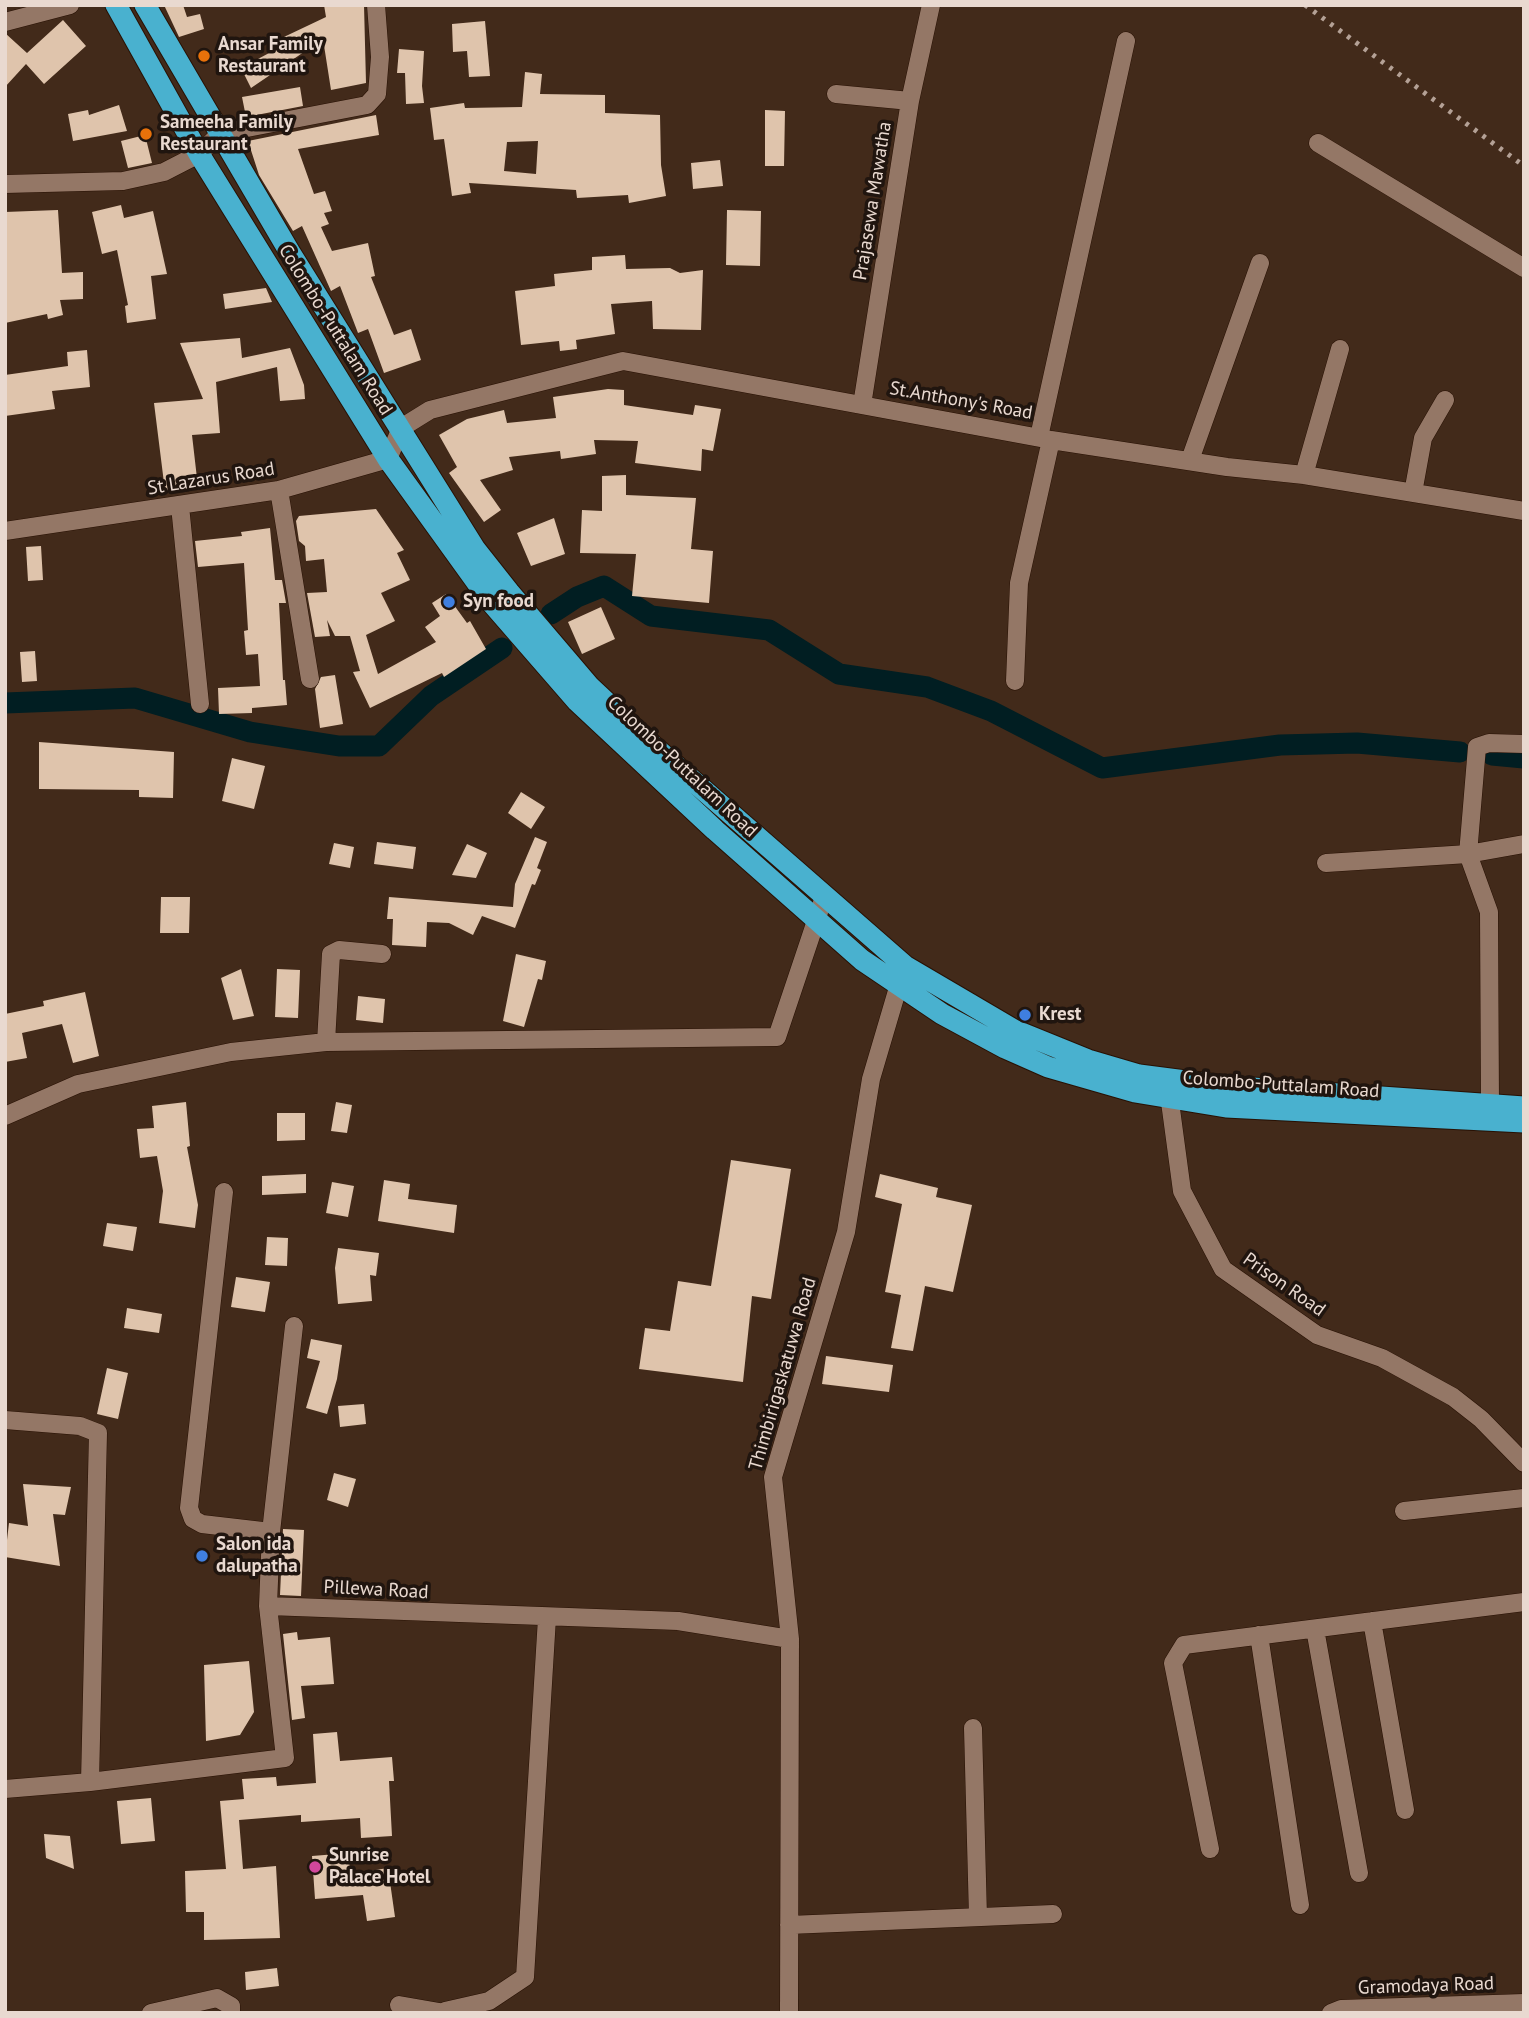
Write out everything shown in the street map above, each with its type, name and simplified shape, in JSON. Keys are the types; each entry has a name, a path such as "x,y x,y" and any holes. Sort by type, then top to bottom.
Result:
{"highway":[{"name":"Colombo-Puttalam Road","path":"116,5 200,154 388,459 514,632 577,701 815,918 898,987 979,1034 1048,1067 1168,1090 1319,1094 1524,1107"},
{"name":"Colombo-Puttalam Road","path":"145,5 289,251 475,549 560,655 652,745 905,966 1014,1030 1168,1090 1226,1107 1524,1122"}],"street":[{"path":"5,22 71,5"},
{"path":"5,184 123,181 164,172 200,154 221,133 367,105 377,94 380,57 376,5"},
{"name":"Prajasewa Mawatha","path":"862,405 910,101 931,5"},
{"path":"1015,681 1019,583 1045,438 1126,41"},
{"path":"836,94 910,101"},
{"path":"1318,143 1524,268"},
{"path":"1190,460 1260,263"},
{"path":"1304,475 1340,349"},
{"name":"St.Anthony's Road","path":"401,428 430,410 623,361 1045,438 1304,475 1524,511"},
{"path":"1413,493 1423,438 1445,400"},
{"path":"388,459 401,428"},
{"name":"St Lazarus Road","path":"5,531 279,490 388,459"},
{"path":"279,490 310,679"},
{"path":"180,506 200,704"},
{"path":"1490,1104 1489,912 1468,854 1477,747 1489,743 1524,744"},
{"path":"1326,863 1468,854 1524,844"},
{"path":"5,1116 78,1084 230,1052 326,1042 777,1037 824,897"},
{"path":"326,1042 331,954 339,950 382,954"},
{"name":"Thimbirigaskatuwa Road","path":"789,2013 790,1639 773,1477 846,1232 871,1079 905,966"},
{"name":"Prison Road","path":"1168,1090 1182,1191 1223,1269 1317,1335 1382,1358 1453,1397 1524,1462"},
{"path":"224,1192 189,1508 193,1519 202,1524 271,1532"},
{"path":"5,1789 90,1782 285,1758 268,1606 271,1532 294,1326"},
{"path":"5,1420 80,1426 98,1433 90,1782"},
{"path":"1404,1511 1524,1498"},
{"path":"1210,1849 1173,1663 1184,1645 1524,1602"},
{"name":"Pillewa Road","path":"268,1606 678,1621 790,1639"},
{"path":"399,2005 445,2012 489,2001 525,1977 547,1618"},
{"path":"1371,1621 1405,1810"},
{"path":"1315,1629 1359,1873"},
{"path":"1259,1635 1300,1905"},
{"path":"973,1728 978,1917"},
{"path":"789,1925 1053,1914"},
{"path":"151,2013 217,1998 231,2006 231,2013"},
{"name":"Gramodaya Road","path":"1331,2013 1341,2010 1524,2003"}],"building":[{"path":"164,5 183,5 187,17 200,14 204,29 179,37"},
{"path":"324,5 364,5 366,83 331,90 323,39 251,88 241,68 271,52 267,45 326,17"},
{"path":"63,20 86,46 44,84 26,64 5,87 5,33 27,53"},
{"path":"485,21 490,76 469,77 467,51 453,52 452,24"},
{"path":"399,49 424,51 424,103 406,104 405,73 397,73"},
{"path":"525,72 542,74 540,94 605,95 605,113 660,115 661,165 666,196 629,203 628,195 577,198 576,190 469,183 471,193 452,196 444,139 434,140 430,108 464,103 465,108 522,107","holes":["538,141 536,174 504,171 507,142"]},
{"path":"300,87 303,106 246,117 242,97"},
{"path":"119,105 127,131 73,141 68,114 88,110 89,115"},
{"path":"765,110 785,111 784,166 765,166"},
{"path":"376,115 379,135 298,149 314,194 325,191 332,211 324,213 329,224 321,227 332,251 368,243 375,276 371,277 394,335 411,329 421,360 384,373 368,329 358,333 340,286 331,291 302,226 293,231 259,175 248,141"},
{"path":"145,135 152,163 128,168 121,141"},
{"path":"720,160 723,186 693,189 691,163"},
{"path":"121,205 124,218 153,211 167,274 151,276 156,319 127,323 125,306 128,305 117,250 102,254 92,212"},
{"path":"58,210 62,273 83,272 83,299 60,300 63,315 48,319 47,314 5,323 5,212"},
{"path":"727,210 761,211 760,266 726,265"},
{"path":"625,255 626,269 670,268 680,273 703,270 701,330 653,329 652,301 611,304 615,334 576,340 577,349 560,351 559,341 521,345 515,291 555,286 554,274 592,270 592,257"},
{"path":"266,288 272,302 225,309 223,294"},
{"path":"240,338 242,358 290,348 304,385 305,399 280,401 277,367 216,382 220,433 192,435 198,487 165,491 154,403 203,399 180,343"},
{"path":"87,350 90,387 52,391 55,409 5,416 5,375 68,366 67,352"},
{"path":"608,389 624,390 624,405 693,415 695,405 721,409 713,451 702,449 701,471 635,463 638,441 594,440 596,454 561,459 560,451 509,457 513,470 480,480 501,510 484,522 449,473 457,467 439,435 467,419 504,410 507,423 556,418 553,397"},
{"path":"626,475 626,495 696,498 691,549 713,551 709,603 632,596 636,554 580,553 582,510 602,511 602,476"},
{"path":"376,509 404,550 397,553 410,580 381,593 395,621 366,635 378,674 436,642 425,627 440,616 432,603 446,594 467,623 470,621 486,649 444,677 442,673 370,708 353,672 360,671 350,636 335,636 327,620 330,636 315,637 307,593 327,592 324,559 306,561 305,546 299,541 296,521 299,516"},
{"path":"554,518 565,554 531,566 517,533"},
{"path":"270,528 275,580 282,580 286,603 279,603 287,705 252,708 252,713 219,714 218,688 260,686 258,654 246,655 244,631 248,630 244,563 198,567 195,541 242,536 241,532"},
{"path":"41,546 43,580 28,581 26,547"},
{"path":"601,607 615,639 582,654 568,622"},
{"path":"35,651 37,681 22,682 20,652"},
{"path":"335,675 343,724 320,728 315,689 321,677"},
{"path":"39,742 174,752 173,798 139,797 139,790 39,789"},
{"path":"232,758 265,766 254,809 222,801"},
{"path":"521,792 545,807 531,829 508,813"},
{"path":"535,837 547,842 537,868 541,870 535,885 532,884 515,928 482,916 473,935 449,923 427,922 426,947 392,945 393,919 387,919 389,897 513,907 515,884"},
{"path":"377,842 416,847 413,869 374,864"},
{"path":"334,843 354,847 350,868 329,864"},
{"path":"467,844 487,853 476,878 452,875"},
{"path":"161,897 190,897 189,933 160,933"},
{"path":"516,954 546,961 542,980 538,979 524,1027 503,1021"},
{"path":"241,969 254,1016 233,1020 221,978"},
{"path":"277,969 300,970 298,1018 275,1017"},
{"path":"85,992 99,1056 73,1063 62,1024 22,1033 27,1058 5,1062 5,1014 44,1006 43,1001"},
{"path":"358,996 385,999 383,1023 356,1020"},
{"path":"186,1102 190,1146 187,1147 198,1205 195,1228 159,1223 163,1191 157,1156 140,1158 137,1129 154,1128 152,1106"},
{"path":"336,1102 352,1105 347,1133 331,1131"},
{"path":"277,1113 305,1113 305,1140 277,1141"},
{"path":"731,1160 791,1169 771,1299 752,1296 743,1382 639,1369 645,1328 670,1331 678,1281 711,1286"},
{"path":"306,1174 306,1193 262,1195 262,1176"},
{"path":"880,1174 938,1188 936,1197 972,1205 953,1292 925,1286 913,1351 891,1348 901,1295 885,1292 902,1204 875,1197"},
{"path":"384,1180 410,1184 408,1199 457,1205 454,1233 378,1221"},
{"path":"332,1182 354,1186 348,1217 326,1213"},
{"path":"107,1223 137,1227 133,1251 103,1246"},
{"path":"267,1237 288,1238 287,1266 265,1265"},
{"path":"338,1248 379,1253 376,1276 370,1275 372,1301 338,1304 335,1268"},
{"path":"236,1277 270,1282 265,1312 231,1307"},
{"path":"127,1308 162,1314 159,1333 124,1328"},
{"path":"311,1339 342,1345 337,1379 327,1414 306,1408 320,1361 307,1358"},
{"path":"826,1356 893,1365 889,1392 822,1384"},
{"path":"107,1368 128,1373 118,1419 97,1414"},
{"path":"364,1404 366,1424 340,1427 338,1406"},
{"path":"334,1473 356,1479 348,1507 327,1500"},
{"path":"23,1484 71,1487 65,1515 53,1514 60,1566 5,1557 9,1523 28,1526"},
{"path":"283,1529 304,1530 301,1596 280,1595"},
{"path":"297,1632 298,1640 330,1637 334,1684 301,1686 305,1718 292,1720 283,1634"},
{"path":"249,1661 254,1712 240,1735 206,1741 204,1665"},
{"path":"337,1732 340,1761 392,1757 394,1781 389,1781 392,1836 361,1838 360,1818 301,1822 301,1815 239,1820 243,1869 276,1866 280,1938 204,1940 204,1912 186,1912 185,1871 226,1869 220,1801 244,1799 242,1779 276,1777 277,1786 316,1783 313,1734"},
{"path":"151,1798 155,1841 121,1844 117,1801"},
{"path":"44,1834 70,1836 74,1869 46,1858"},
{"path":"349,1853 350,1874 388,1868 395,1917 367,1921 363,1895 315,1899 312,1856"},
{"path":"277,1968 279,1986 246,1990 245,1972"}],"waterway":[{"path":"551,614 577,597 604,586 651,616 769,630 839,674 927,687 991,711 1102,768 1280,745 1357,743 1460,752"},
{"path":"5,703 135,698 250,732 339,746 379,746 431,696 502,648"},
{"path":"1492,755 1524,758"}],"railway":[{"path":"1305,5 1524,166"}],"place":[{"name":"Ansar Family Restaurant","path":"204,56"},
{"name":"Sameeha Family Restaurant","path":"146,134"},
{"name":"Syn food","path":"449,602"},
{"name":"Krest","path":"1025,1015"},
{"name":"Salon ida dalupatha","path":"202,1556"},
{"name":"Sunrise Palace Hotel","path":"315,1867"}]}
